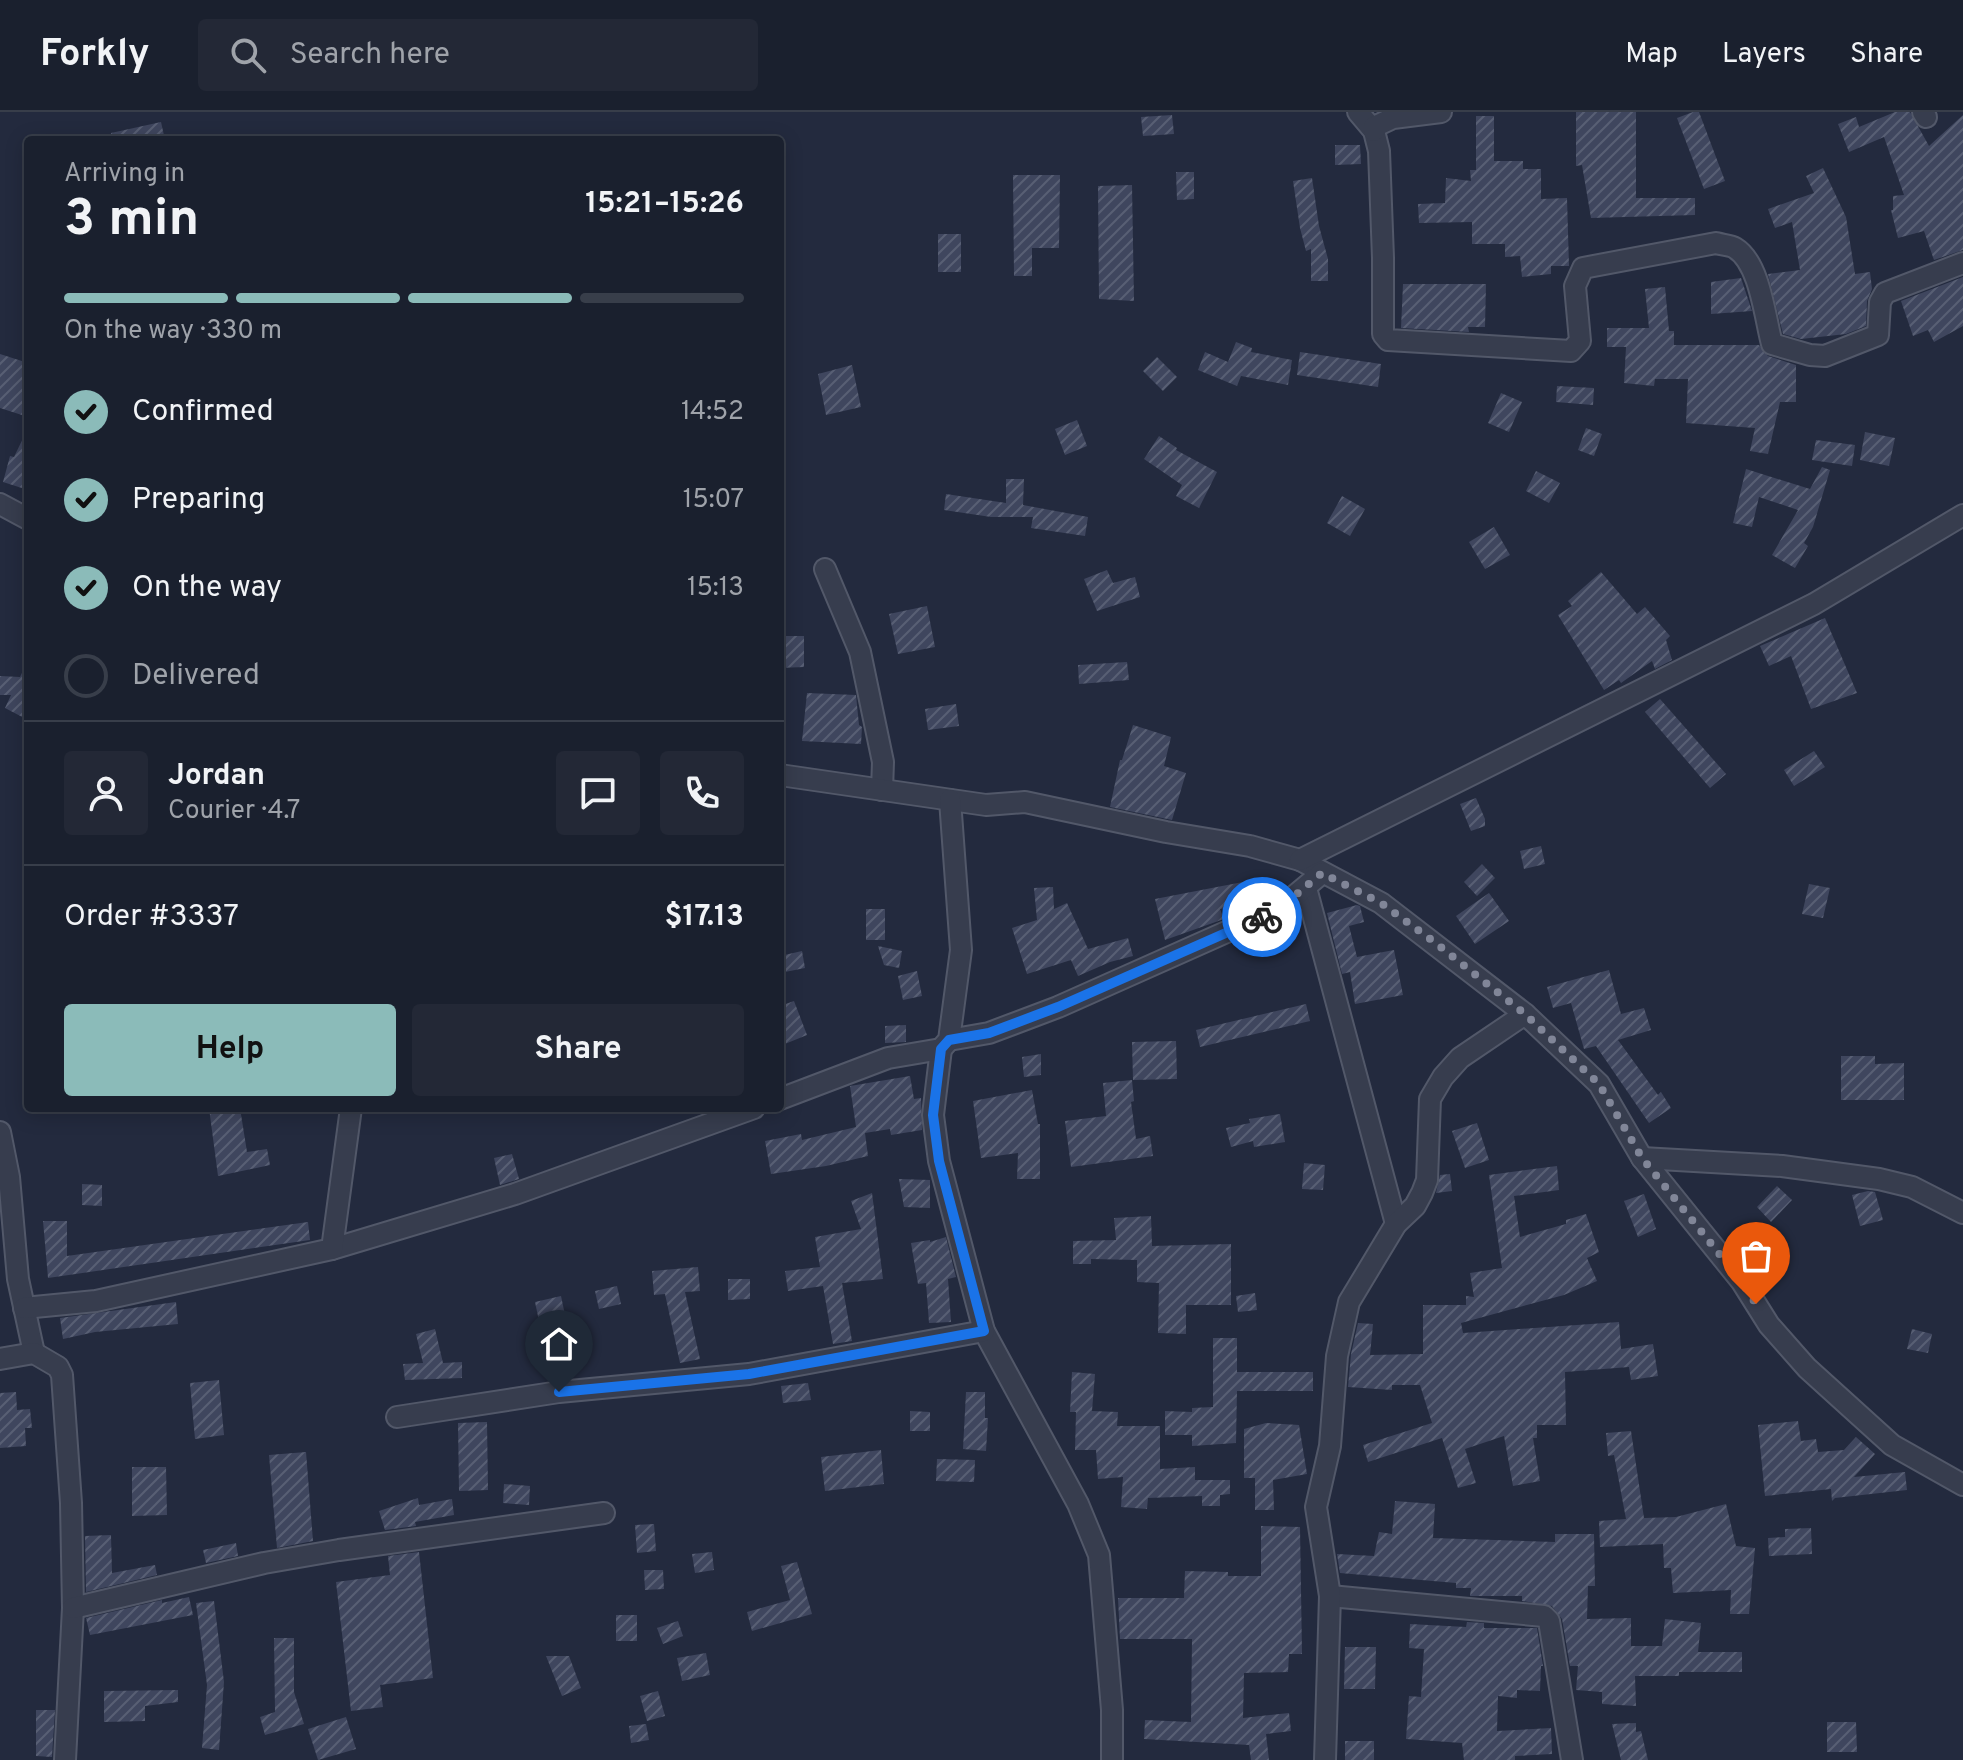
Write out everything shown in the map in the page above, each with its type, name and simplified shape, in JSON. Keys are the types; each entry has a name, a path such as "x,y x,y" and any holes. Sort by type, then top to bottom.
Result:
{"street":[{"path":"1358,112 1374,131"},
{"path":"1441,112 1393,118 1374,127 1381,175 1383,334 1388,340 1571,351 1580,341 1575,286 1583,268 1716,243 1734,248 1747,259 1754,271 1772,344 1825,356 1878,335 1880,302 1885,293 1963,263"},
{"path":"0,504 24,517"},
{"path":"1300,860 1814,604 1963,515"},
{"path":"825,569 860,652 883,762 882,790"},
{"path":"784,776 986,805 1025,802 1250,846 1300,860 1381,903 1525,1014 1599,1084 1642,1158 1742,1282 1769,1325 1807,1368 1892,1445 1963,1485"},
{"path":"950,800 961,950 933,1115 939,1161 984,1331 1078,1504 1099,1555 1112,1710 1112,1760"},
{"path":"784,1097 888,1058 989,1033 1058,1007 1280,908 1322,873"},
{"path":"1306,888 1396,1224"},
{"path":"1325,1760 1330,1596 1316,1507 1330,1446 1337,1356 1349,1302 1396,1224 1415,1206 1427,1180 1430,1099 1443,1077 1460,1058 1525,1014"},
{"path":"332,1249 350,1112"},
{"path":"24,1308 96,1301 332,1249 515,1194 743,1112"},
{"path":"0,1132 9,1177 18,1279 34,1353"},
{"path":"1642,1158 1782,1166 1879,1179 1912,1187 1963,1213"},
{"path":"397,1417 559,1392 749,1374 984,1331"},
{"path":"0,1359 34,1353 58,1367 62,1375 71,1503 73,1608 65,1760"},
{"path":"73,1608 264,1563 604,1513"},
{"path":"1330,1596 1544,1616 1549,1621 1572,1760"}],"building":[{"path":"1576,112 1636,112 1636,198 1695,198 1695,215 1591,218 1582,165 1576,166"},
{"path":"1699,112 1725,181 1704,189 1677,118"},
{"path":"1895,112 1910,112 1929,146 1963,115 1963,250 1934,260 1924,231 1898,238 1891,210 1893,196 1904,195 1884,137 1849,152 1838,124 1856,117 1859,127"},
{"path":"1172,115 1174,134 1143,136 1141,117"},
{"path":"1476,116 1494,116 1494,161 1523,161 1523,169 1541,169 1541,199 1567,198 1569,266 1551,266 1551,274 1522,277 1520,256 1505,257 1505,244 1472,244 1472,222 1419,223 1418,204 1445,203 1446,178 1471,181 1470,170 1476,170"},
{"path":"161,122 164,136 111,136 111,133"},
{"path":"1335,145 1360,145 1361,164 1335,165"},
{"path":"1823,168 1846,217 1855,274 1870,272 1872,289 1867,301 1866,326 1846,334 1801,339 1783,334 1768,274 1800,270 1792,222 1775,228 1768,209 1814,193 1806,176"},
{"path":"1176,172 1194,172 1194,199 1177,200"},
{"path":"1013,175 1060,175 1059,248 1032,248 1032,276 1014,276"},
{"path":"1312,178 1319,226 1328,259 1328,281 1311,281 1311,249 1306,251 1300,228 1293,181"},
{"path":"1132,185 1134,301 1099,299 1098,186"},
{"path":"938,234 961,234 961,272 938,272"},
{"path":"1963,277 1963,326 1934,342 1928,330 1913,336 1901,301"},
{"path":"1741,278 1752,311 1711,314 1711,282"},
{"path":"1403,284 1486,284 1485,327 1468,327 1469,332 1401,328"},
{"path":"1665,287 1669,331 1674,331 1674,345 1759,345 1768,356 1796,365 1796,402 1780,402 1768,454 1750,451 1755,428 1686,423 1688,379 1655,379 1654,386 1624,383 1626,347 1607,347 1607,328 1649,328 1645,289"},
{"path":"1236,342 1252,348 1251,352 1292,360 1288,385 1241,376 1237,386 1198,370 1205,352 1228,362"},
{"path":"1300,352 1381,364 1378,387 1297,375"},
{"path":"0,354 24,362 24,416 0,408"},
{"path":"1157,357 1177,377 1163,391 1143,371"},
{"path":"852,365 861,407 826,415 818,374"},
{"path":"1557,386 1594,388 1593,405 1556,402"},
{"path":"1501,393 1522,402 1509,432 1488,423"},
{"path":"1077,420 1087,446 1065,455 1055,429"},
{"path":"1586,428 1602,434 1594,456 1578,450"},
{"path":"1865,432 1895,438 1889,466 1860,460"},
{"path":"24,436 24,489 3,482 10,456 14,457"},
{"path":"1159,436 1176,450 1217,472 1199,508 1176,496 1182,485 1144,459"},
{"path":"1816,440 1855,445 1852,466 1812,460"},
{"path":"1822,467 1830,470 1813,527 1804,543 1808,546 1795,568 1772,555 1798,510 1759,497 1752,527 1733,523 1746,469 1810,489"},
{"path":"1536,471 1560,483 1549,503 1526,491"},
{"path":"1006,479 1024,479 1023,505 1088,517 1085,536 1031,528 1033,517 991,517 944,510 946,494 1006,503"},
{"path":"1342,496 1365,509 1350,536 1327,523"},
{"path":"1494,527 1510,555 1485,569 1469,542"},
{"path":"1107,570 1113,583 1135,577 1140,597 1097,611 1084,579"},
{"path":"1601,572 1637,614 1645,607 1670,636 1666,640 1672,660 1655,669 1652,661 1621,683 1619,680 1604,690 1558,615 1572,606 1568,601"},
{"path":"927,606 935,647 898,654 889,614"},
{"path":"1825,618 1857,693 1811,709 1791,656 1769,666 1760,646"},
{"path":"784,636 804,636 804,667 784,668"},
{"path":"1127,662 1129,680 1079,684 1078,665"},
{"path":"24,668 24,718 5,708 11,695 0,695 0,676 20,677"},
{"path":"807,693 856,695 859,725 862,727 861,744 802,741"},
{"path":"1660,699 1726,774 1710,788 1645,712"},
{"path":"956,704 959,726 928,730 925,709"},
{"path":"1133,725 1171,737 1164,766 1186,773 1172,820 1110,807 1120,760"},
{"path":"1814,751 1825,767 1794,786 1784,770"},
{"path":"1476,798 1485,826 1471,831 1460,804"},
{"path":"1541,846 1545,864 1524,869 1520,851"},
{"path":"1482,864 1495,878 1477,896 1464,882"},
{"path":"1248,881 1252,905 1220,909 1224,919 1165,940 1155,899"},
{"path":"1809,884 1830,888 1823,918 1802,914"},
{"path":"1053,887 1054,909 1067,903 1088,949 1128,938 1133,956 1078,976 1071,960 1027,974 1012,928 1037,920 1034,888"},
{"path":"1489,893 1509,921 1475,944 1456,916"},
{"path":"1357,905 1364,922 1349,926 1357,957 1394,950 1403,995 1355,1004 1350,972 1342,974 1327,913"},
{"path":"866,909 885,909 885,940 866,940"},
{"path":"878,946 902,951 899,968 884,965"},
{"path":"802,951 805,968 784,972 784,955"},
{"path":"1609,970 1621,1014 1644,1008 1651,1030 1618,1040 1671,1108 1649,1123 1596,1046 1584,1049 1571,1003 1553,1008 1547,987"},
{"path":"917,971 922,996 903,1000 898,976"},
{"path":"794,1001 807,1035 784,1044 784,1005"},
{"path":"1306,1004 1310,1021 1200,1047 1196,1030"},
{"path":"906,1025 906,1042 885,1043 885,1026"},
{"path":"1176,1041 1177,1079 1133,1080 1132,1042"},
{"path":"1041,1054 1041,1075 1024,1077 1022,1057"},
{"path":"1841,1056 1875,1056 1875,1064 1904,1063 1904,1100 1841,1100"},
{"path":"910,1076 914,1099 921,1098 922,1130 891,1135 890,1129 865,1133 868,1156 771,1174 765,1141 801,1134 802,1140 856,1127 850,1086"},
{"path":"1132,1080 1134,1101 1131,1102 1136,1139 1150,1136 1153,1156 1071,1167 1065,1121 1106,1116 1103,1083"},
{"path":"1032,1090 1040,1124 1040,1179 1017,1179 1018,1153 981,1158 973,1101"},
{"path":"210,1112 241,1112 247,1152 267,1149 270,1165 218,1176"},
{"path":"1280,1114 1285,1142 1254,1147 1253,1141 1231,1147 1226,1128 1250,1123 1249,1119"},
{"path":"1477,1123 1489,1160 1465,1168 1452,1131"},
{"path":"512,1154 519,1179 500,1185 494,1158"},
{"path":"1304,1163 1325,1165 1323,1190 1302,1189"},
{"path":"1557,1166 1559,1190 1514,1196 1520,1237 1566,1224 1566,1220 1586,1214 1599,1252 1587,1258 1597,1281 1564,1295 1461,1323 1463,1333 1619,1322 1621,1349 1653,1344 1658,1376 1631,1380 1629,1367 1565,1372 1566,1425 1537,1425 1537,1438 1533,1438 1540,1481 1513,1486 1504,1436 1465,1449 1476,1483 1458,1488 1442,1438 1368,1462 1363,1445 1432,1423 1420,1385 1392,1385 1392,1390 1348,1387 1358,1323 1373,1324 1370,1355 1423,1354 1423,1305 1466,1305 1466,1296 1474,1297 1470,1273 1502,1268 1489,1175"},
{"path":"1450,1174 1452,1191 1436,1193 1440,1175"},
{"path":"899,1179 930,1180 930,1208 904,1207"},
{"path":"82,1184 102,1185 102,1206 82,1205"},
{"path":"1777,1186 1792,1200 1771,1222 1757,1207"},
{"path":"1875,1192 1883,1220 1860,1226 1852,1195"},
{"path":"872,1193 883,1279 842,1283 852,1341 833,1344 823,1286 788,1291 785,1271 820,1267 815,1237 861,1229 851,1201"},
{"path":"1644,1194 1656,1229 1638,1237 1624,1201"},
{"path":"1151,1216 1152,1246 1231,1244 1231,1305 1186,1305 1186,1334 1158,1333 1159,1283 1137,1282 1137,1260 1091,1259 1091,1264 1073,1264 1073,1241 1116,1240 1114,1218"},
{"path":"43,1221 67,1221 67,1256 308,1222 310,1240 48,1278"},
{"path":"946,1237 956,1277 948,1279 951,1322 929,1323 926,1283 918,1284 911,1243"},
{"path":"698,1267 700,1291 685,1292 700,1359 680,1363 665,1294 654,1295 652,1271"},
{"path":"728,1279 750,1279 750,1299 728,1300"},
{"path":"617,1286 621,1304 599,1309 595,1291"},
{"path":"1255,1293 1257,1310 1238,1312 1236,1296"},
{"path":"561,1296 565,1315 539,1321 535,1302"},
{"path":"176,1302 178,1324 95,1332 63,1339 60,1318"},
{"path":"435,1329 443,1363 462,1362 462,1378 405,1380 403,1364 423,1363 416,1334"},
{"path":"1912,1329 1932,1334 1928,1353 1907,1349"},
{"path":"1213,1338 1237,1338 1237,1372 1313,1372 1313,1391 1237,1391 1236,1443 1192,1446 1192,1435 1165,1435 1165,1411 1192,1412 1192,1408 1213,1407"},
{"path":"1072,1372 1095,1374 1092,1411 1118,1412 1117,1426 1160,1426 1160,1469 1195,1467 1195,1480 1230,1480 1230,1494 1220,1495 1220,1506 1202,1506 1202,1496 1148,1498 1147,1509 1121,1507 1123,1477 1098,1479 1096,1450 1075,1450 1076,1412 1070,1412"},
{"path":"219,1380 224,1435 195,1439 190,1383"},
{"path":"808,1383 811,1400 783,1403 781,1386"},
{"path":"16,1392 17,1410 30,1409 32,1428 25,1428 26,1446 0,1448 0,1393"},
{"path":"966,1392 985,1392 985,1418 988,1418 986,1451 963,1449"},
{"path":"910,1411 930,1412 930,1431 910,1431"},
{"path":"1798,1421 1801,1441 1816,1439 1818,1452 1844,1450 1856,1437 1875,1454 1854,1477 1905,1472 1907,1490 1835,1498 1832,1501 1831,1489 1765,1496 1758,1425"},
{"path":"487,1422 488,1490 459,1491 458,1423"},
{"path":"1266,1423 1299,1425 1307,1474 1273,1480 1274,1510 1255,1510 1255,1478 1244,1478 1244,1429"},
{"path":"1631,1431 1644,1518 1676,1517 1726,1504 1736,1546 1755,1548 1749,1614 1730,1614 1731,1590 1673,1593 1671,1568 1664,1568 1663,1544 1600,1547 1599,1521 1626,1519 1614,1455 1608,1456 1606,1433"},
{"path":"881,1450 884,1484 825,1491 821,1457"},
{"path":"306,1452 313,1541 277,1548 269,1455"},
{"path":"937,1459 975,1460 974,1482 936,1481"},
{"path":"132,1467 166,1467 167,1515 132,1516"},
{"path":"504,1484 530,1486 529,1505 503,1503"},
{"path":"418,1498 419,1505 452,1499 454,1515 415,1522 416,1526 385,1530 379,1511"},
{"path":"1395,1501 1435,1504 1433,1538 1555,1542 1555,1534 1594,1534 1595,1586 1588,1586 1587,1619 1631,1618 1631,1646 1662,1646 1665,1619 1701,1623 1698,1652 1742,1652 1742,1672 1635,1676 1636,1706 1602,1704 1602,1692 1576,1690 1578,1666 1570,1666 1562,1619 1552,1606 1522,1601 1522,1596 1470,1596 1471,1588 1456,1588 1456,1583 1340,1573 1337,1554 1374,1556 1379,1532 1392,1534"},
{"path":"654,1524 656,1551 637,1553 635,1525"},
{"path":"1261,1526 1300,1527 1302,1654 1289,1654 1288,1672 1244,1673 1243,1718 1289,1713 1291,1731 1266,1734 1269,1760 1251,1760 1249,1745 1144,1739 1145,1720 1191,1722 1192,1639 1120,1639 1118,1598 1184,1598 1185,1571 1261,1576"},
{"path":"1811,1528 1812,1554 1769,1556 1768,1538 1785,1537 1785,1529"},
{"path":"111,1535 112,1573 155,1565 157,1575 86,1592 85,1536"},
{"path":"236,1543 238,1556 206,1563 203,1550"},
{"path":"419,1552 433,1678 380,1685 383,1707 351,1711 336,1582 390,1575 388,1556"},
{"path":"712,1552 714,1570 695,1573 692,1554"},
{"path":"797,1562 812,1614 752,1631 747,1612 790,1600 781,1566"},
{"path":"644,1570 663,1570 664,1589 645,1590"},
{"path":"189,1597 193,1615 90,1635 86,1618 162,1600 162,1603"},
{"path":"214,1601 224,1682 219,1750 202,1748 207,1685 196,1603"},
{"path":"616,1615 637,1615 637,1641 616,1641"},
{"path":"678,1621 683,1636 663,1644 657,1628"},
{"path":"1467,1622 1484,1623 1484,1628 1537,1628 1543,1666 1540,1691 1517,1690 1517,1698 1498,1696 1497,1731 1551,1728 1552,1754 1515,1756 1515,1760 1464,1760 1462,1743 1406,1739 1409,1696 1421,1697 1424,1649 1409,1648 1410,1624 1466,1627"},
{"path":"274,1638 294,1638 294,1692 304,1724 265,1735 260,1717 275,1712"},
{"path":"1345,1647 1376,1647 1375,1689 1344,1689"},
{"path":"706,1653 710,1675 682,1681 677,1658"},
{"path":"546,1656 569,1656 581,1688 562,1696"},
{"path":"178,1690 178,1702 145,1706 145,1721 104,1722 104,1691"},
{"path":"658,1691 665,1716 647,1721 640,1696"},
{"path":"36,1710 55,1710 52,1757 36,1756"},
{"path":"346,1717 356,1749 318,1760 308,1729"},
{"path":"1827,1722 1856,1722 1857,1752 1827,1752"},
{"path":"1636,1723 1636,1732 1641,1731 1648,1760 1621,1760 1612,1724"},
{"path":"646,1724 649,1740 631,1743 629,1726"},
{"path":"1345,1741 1374,1741 1374,1760 1345,1760"}],"way so far":[{"path":"1262,917 1280,908 1322,873 1381,903 1481,978 1525,1014 1599,1084 1642,1158 1742,1282 1756,1304"}],"route":[{"path":"559,1392 749,1374 984,1331 939,1161 933,1115 941,1049 949,1040 989,1033 1058,1007 1262,917"}]}
